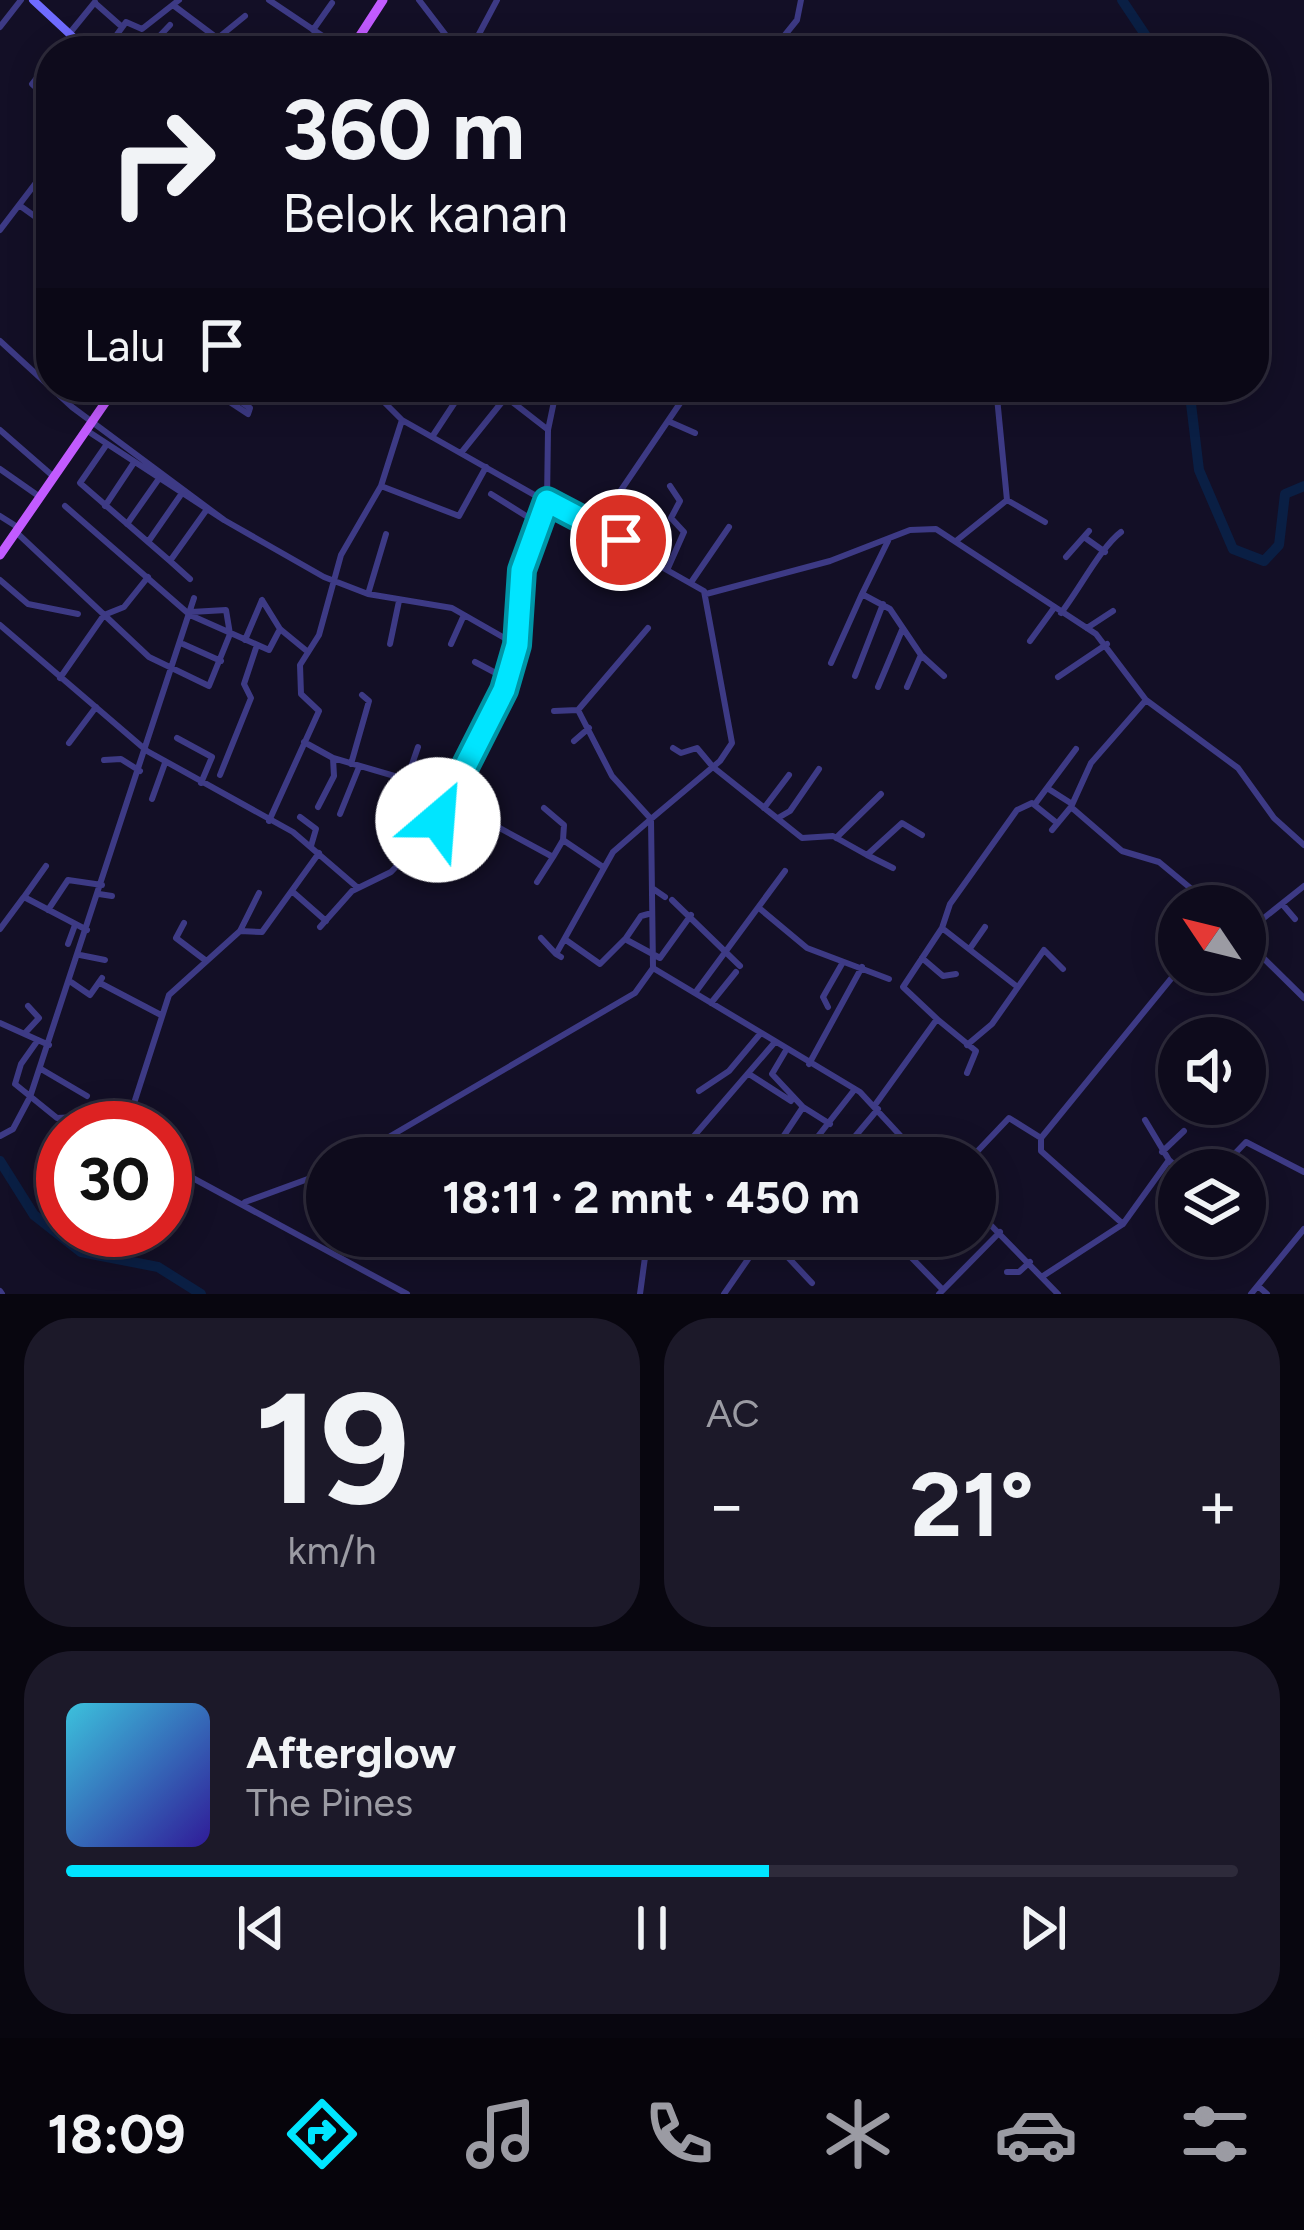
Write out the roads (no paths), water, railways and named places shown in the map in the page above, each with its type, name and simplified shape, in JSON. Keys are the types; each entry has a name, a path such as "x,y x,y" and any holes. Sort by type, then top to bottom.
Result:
{"main road":[{"path":"358,36 383,0"},
{"path":"0,555 105,402"}],"street":[{"path":"0,27 21,0"},
{"path":"33,0 70,36 94,1 122,26"},
{"path":"269,0 324,36"},
{"path":"418,0 446,36"},
{"path":"479,36 497,0"},
{"path":"784,36 797,20 801,0"},
{"path":"115,36 131,21 142,29 176,2 215,36"},
{"path":"314,30 332,3"},
{"path":"220,36 245,16"},
{"path":"162,36 170,25"},
{"path":"0,230 36,183"},
{"path":"19,205 36,217"},
{"path":"0,340 36,375"},
{"path":"63,402 107,444 205,512 334,580 399,601 441,604 517,645"},
{"path":"384,402 402,420 692,581 706,594 732,736 713,767 603,867 558,955 541,938"},
{"path":"433,436 455,402"},
{"path":"461,453 502,402"},
{"path":"512,402 548,430"},
{"path":"292,891 323,924 359,889 391,872 424,839 450,801 507,679 517,645 520,579 547,501 548,430 554,402"},
{"path":"596,527 682,402"},
{"path":"997,402 1007,500"},
{"path":"269,821 319,709 301,694 299,668 319,635 341,555 382,486 402,420"},
{"path":"670,422 695,433"},
{"path":"88,426 224,520"},
{"path":"0,430 54,477"},
{"path":"107,444 80,483 190,579"},
{"path":"104,506 134,463"},
{"path":"382,486 459,516 486,467"},
{"path":"0,469 40,497"},
{"path":"127,524 158,480"},
{"path":"668,568 684,532 670,518 680,501 670,486"},
{"path":"491,494 539,524"},
{"path":"148,542 181,495"},
{"path":"1007,500 1045,522"},
{"path":"956,541 1007,500"},
{"path":"65,506 191,613 269,650 280,629"},
{"path":"170,561 205,512"},
{"path":"0,516 104,615 173,671 209,686 230,634 224,607 191,613"},
{"path":"706,594 925,526 956,541 1108,644 1146,700 1238,768 1274,818 1304,845"},
{"path":"692,581 729,527"},
{"path":"1030,641 1120,532"},
{"path":"368,593 386,534"},
{"path":"1066,557 1087,534 1105,552"},
{"path":"596,565 615,537"},
{"path":"831,663 880,543"},
{"path":"60,678 104,615 124,607 148,578"},
{"path":"0,580 28,604 78,614"},
{"path":"862,593 883,604 920,655 944,676"},
{"path":"0,1136 13,1130 14,1118 30,1097 49,1045 183,644 194,598"},
{"path":"245,640 262,600 280,629 308,652"},
{"path":"390,644 399,601"},
{"path":"854,676 883,604"},
{"path":"1087,628 1113,611"},
{"path":"451,644 465,614"},
{"path":"1043,623 1048,632"},
{"path":"0,625 147,751 311,846 359,889"},
{"path":"554,711 578,710 647,628"},
{"path":"878,687 902,630"},
{"path":"183,644 221,661"},
{"path":"1058,677 1108,644"},
{"path":"220,776 251,698 244,684 257,645"},
{"path":"907,687 920,655"},
{"path":"475,662 507,679"},
{"path":"340,814 369,716 369,701 362,695"},
{"path":"967,1073 976,1054 903,987 942,928 950,904 1004,826 1026,803 1035,805 1054,826 1091,763 1146,700"},
{"path":"69,742 97,706"},
{"path":"389,1137 635,993 652,968 651,819 612,776 578,710"},
{"path":"574,741 589,728"},
{"path":"177,738 212,757 200,783"},
{"path":"304,741 334,758 407,778 553,857"},
{"path":"407,778 418,747"},
{"path":"673,748 681,753 698,748 713,767 802,838 836,838 892,868"},
{"path":"1035,805 1076,749"},
{"path":"318,807 332,780 334,758"},
{"path":"104,760 121,759 140,771"},
{"path":"152,799 165,763"},
{"path":"778,818 790,812 819,769"},
{"path":"764,808 789,775"},
{"path":"1047,788 1122,850 1159,862 1187,885"},
{"path":"836,838 880,794"},
{"path":"538,882 563,840 564,825 544,808"},
{"path":"300,817 316,829 311,846"},
{"path":"867,855 902,823 922,835"},
{"path":"424,839 450,857 464,848"},
{"path":"563,840 603,867"},
{"path":"241,931 262,932 319,853"},
{"path":"0,929 46,866"},
{"path":"695,993 785,871"},
{"path":"48,910 68,880 112,896"},
{"path":"1266,919 1304,886"},
{"path":"652,888 691,915 738,969 711,1003"},
{"path":"134,1101 169,995 241,931 259,893"},
{"path":"24,897 87,930"},
{"path":"1283,905 1295,919"},
{"path":"759,908 807,948 890,979"},
{"path":"566,940 602,964 641,916 652,913"},
{"path":"625,939 651,956 663,956 691,915"},
{"path":"184,923 176,938 206,961"},
{"path":"68,944 75,926"},
{"path":"971,947 985,927"},
{"path":"942,928 1015,985"},
{"path":"967,1045 992,1024 1044,947 1063,969"},
{"path":"79,955 105,960"},
{"path":"922,958 943,976 956,974"},
{"path":"1266,958 1304,998"},
{"path":"828,1007 823,997 843,962"},
{"path":"809,1064 862,966"},
{"path":"652,968 855,1089 902,1137"},
{"path":"70,982 90,995 101,981 161,1015"},
{"path":"1123,1224 1041,1151 1041,1138 1159,993"},
{"path":"26,1032 39,1018 28,1006"},
{"path":"853,1137 937,1019"},
{"path":"0,1023 49,1045"},
{"path":"699,1091 729,1071 760,1034"},
{"path":"36,1102 15,1083 38,1040"},
{"path":"697,1137 775,1042"},
{"path":"786,1050 772,1075 803,1108"},
{"path":"40,1069 87,1096"},
{"path":"749,1074 830,1124"},
{"path":"819,1137 855,1089"},
{"path":"786,1137 803,1108"},
{"path":"991,1137 1009,1118 1041,1138"},
{"path":"1145,1120 1160,1149"},
{"path":"1165,1149 1184,1131"},
{"path":"1266,1152 1304,1172"},
{"path":"1043,1276 1123,1224 1158,1175"},
{"path":"192,1176 407,1294"},
{"path":"245,1202 306,1180"},
{"path":"996,1228 1058,1294"},
{"path":"1251,1294 1304,1229"},
{"path":"910,1257 941,1292 1000,1232"},
{"path":"640,1294 645,1257"},
{"path":"724,1294 751,1257"},
{"path":"787,1257 812,1283"},
{"path":"1007,1272 1014,1274 1030,1262"},
{"path":"1258,1286 1268,1294"}],"waterway":[{"path":"1122,0 1146,36"},
{"path":"1191,402 1199,470 1233,549 1264,561 1279,545 1285,494 1304,486"},
{"path":"0,1161 34,1215 81,1252 158,1267 201,1294"}]}
